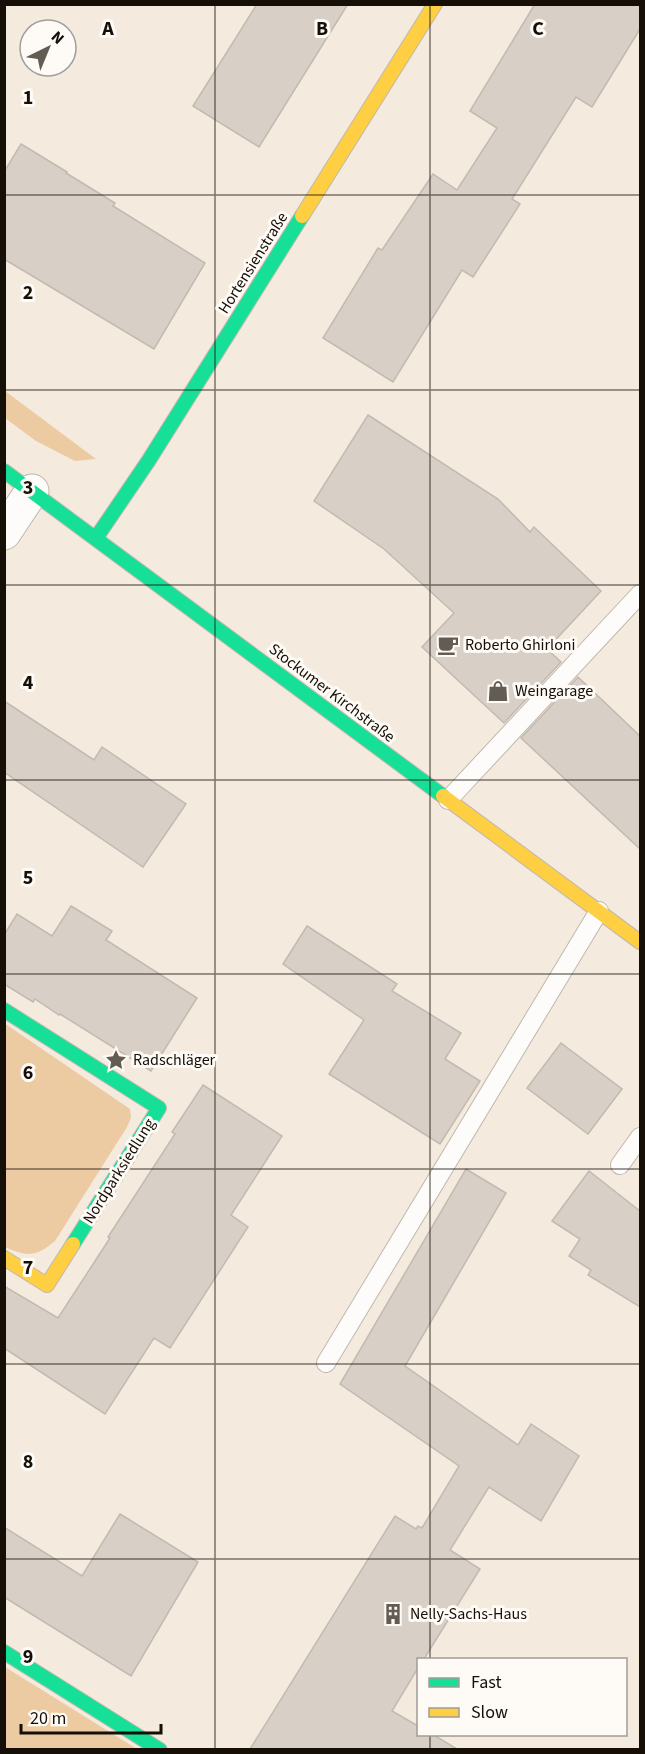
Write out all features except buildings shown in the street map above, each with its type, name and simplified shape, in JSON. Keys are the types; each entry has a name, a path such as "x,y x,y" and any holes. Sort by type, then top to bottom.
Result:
{"street":[{"name":"Hortensienstraße","path":"96,538 156,450 435,4"},
{"name":"Stockumer Kirchstraße","path":"4,471 640,942"},
{"path":"4,533 32,491"},
{"name":"Nordparksiedlung","path":"4,1010 159,1108 47,1285 4,1258"},
{"path":"4,1652 160,1749"}],"lane":[{"path":"448,800 640,594"},
{"path":"326,1363 599,911"},
{"path":"620,1165 640,1137"}],"shaded area":[{"path":"5,391 96,459 75,461 36,441 5,418"},
{"path":"4,1023 130,1109 131,1118 127,1127 55,1241 37,1253 31,1254 19,1253 5,1247"},
{"path":"5,1667 137,1749 5,1749"}],"traffic: fast":[{"path":"96,538 149,460 302,216"},
{"path":"4,471 443,796"},
{"path":"4,1010 159,1108 73,1244"},
{"path":"4,1652 160,1750"}],"traffic: slow":[{"path":"302,216 435,4"},
{"path":"443,796 640,942"},
{"path":"4,1258 47,1285 73,1244"}],"place":[{"name":"Roberto Ghirloni","path":"448,645"},
{"name":"Weingarage","path":"498,691"},
{"name":"Radschläger","path":"116,1060"},
{"name":"Nelly-Sachs-Haus","path":"393,1614"}]}
